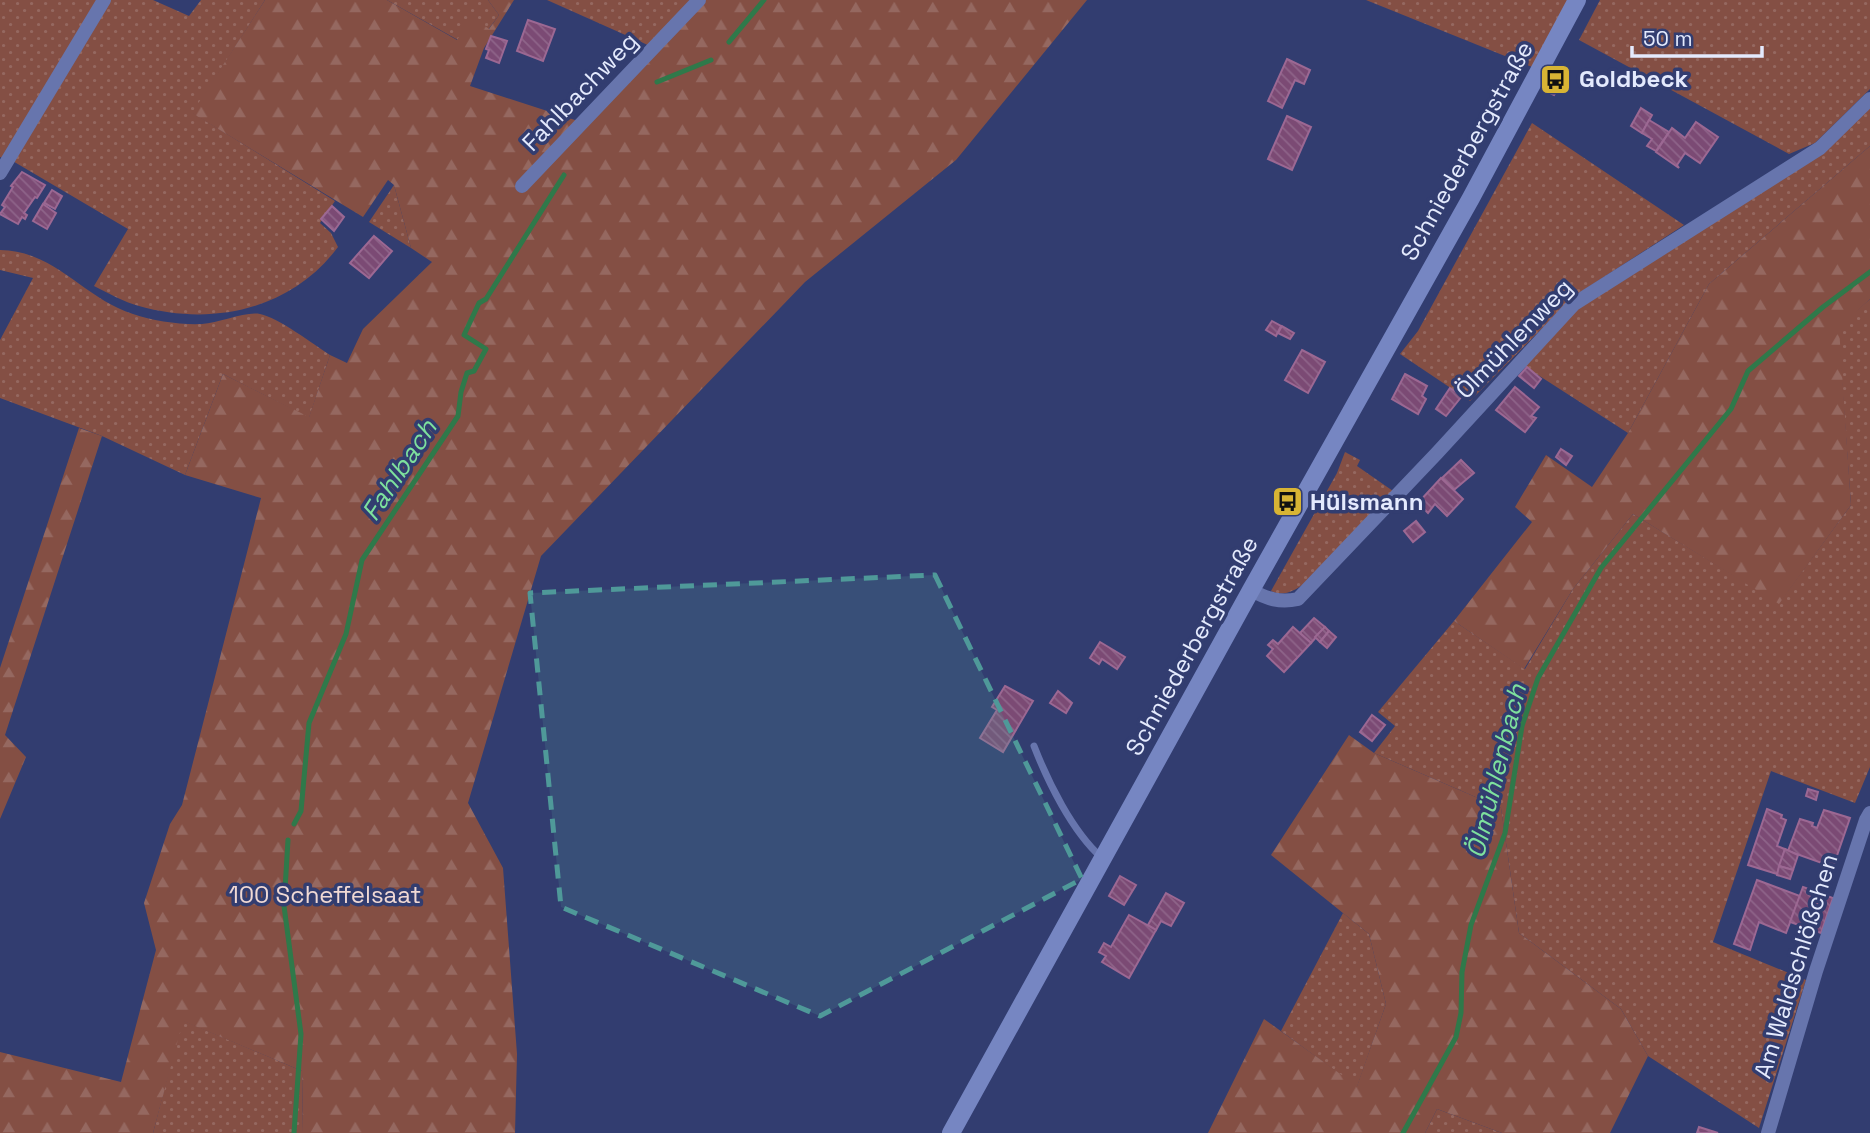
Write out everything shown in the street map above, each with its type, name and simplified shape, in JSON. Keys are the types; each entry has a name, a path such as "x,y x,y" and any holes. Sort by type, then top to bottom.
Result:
{"street":[{"path":"0,173 104,0"},
{"name":"Fahlbachweg","path":"522,186 699,0"},
{"name":"Schniederbergstraße","path":"951,1133 1471,198 1577,0"},
{"name":"Ölmühlenweg","path":"1251,590 1274,600 1298,598 1574,304 1820,148 1870,99"},
{"name":"Am Waldschlößchen","path":"1768,1133 1816,971 1870,813"}],"lane":[{"path":"1034,746 1062,803 1089,846 1102,858"}],"highlighted area":[{"path":"935,575 1082,879 820,1016 561,907 530,593"}],"green space":[{"path":"0,0 98,0 2,158 0,157"},
{"path":"110,0 153,0 189,16 201,0 265,0 193,113 335,201 320,223 331,233 338,247 319,268 298,285 249,308 195,314 139,306 94,286 128,229 11,160"},
{"name":"100 Scheffelsaat","path":"265,0 387,0 457,40 472,17 489,29 499,15 488,0 514,0 484,48 470,86 578,121 704,0 1087,0 956,160 805,282 541,556 468,803 503,868 517,1054 515,1133 303,1133 302,1071 183,1021 153,1133 0,1133 0,1052 121,1082 156,950 144,903 170,824 182,805 261,498 185,475 223,374 309,417 330,355 347,363 363,329 432,262 411,248 394,185 388,180 363,217 192,113"},
{"path":"387,0 488,0 499,15 488,30 458,40"},
{"path":"547,0 694,0 650,46"},
{"path":"1366,0 1569,0 1532,67"},
{"path":"1600,0 1870,0 1870,89 1815,143 1789,154 1579,40"},
{"path":"1870,105 1870,146 1709,284 1628,433 1521,364 1576,307 1824,151"},
{"path":"1532,123 1684,225 1573,297 1470,401 1400,354 1418,331"},
{"path":"1870,146 1870,299 1839,328 1851,505 1779,604 1633,514 1573,589 1524,669 1454,621 1532,522 1515,507 1546,455 1592,487 1628,433 1709,284"},
{"path":"394,185 411,248 369,222"},
{"path":"0,250 20,252 37,258 54,266 115,307 149,319 202,324 254,314 268,316 330,355 309,418 223,374 185,475 102,436 0,398 0,340 33,278 0,270"},
{"path":"1870,299 1870,767 1855,803 1771,771 1713,942 1806,980 1759,1128 1648,1056 1621,1009 1519,933 1501,808 1374,753 1395,726 1378,712 1454,621 1525,669 1573,589 1633,514 1779,603 1851,505 1838,327"},
{"path":"79,428 102,436 5,735 26,757 0,819 0,668"},
{"path":"1345,452 1360,460 1357,466 1393,491 1304,584 1284,593 1271,591 1337,473"},
{"path":"1349,735 1374,753 1501,808 1519,933 1621,1009 1648,1056 1610,1133 1502,1133 1437,1109 1425,1133 1208,1133 1264,1019 1357,1086 1386,1004 1369,934 1271,855"},
{"path":"1343,913 1369,934 1386,1004 1357,1087 1281,1031"},
{"path":"182,1020 302,1071 303,1133 153,1133"},
{"path":"1437,1109 1502,1133 1425,1133"}],"building":[{"path":"528,20 555,29 543,61 517,51"},
{"path":"491,36 507,41 499,63 486,58"},
{"path":"1287,59 1310,70 1304,84 1295,80 1282,108 1268,101"},
{"path":"1555,83 1560,86 1554,95 1550,93"},
{"path":"1641,108 1652,115 1642,133 1631,126"},
{"path":"1287,116 1311,127 1292,170 1268,159"},
{"path":"1649,120 1669,132 1656,151 1647,146 1652,139 1642,133"},
{"path":"1696,122 1718,137 1700,163 1685,153 1677,165 1679,168 1656,152 1672,128 1685,138"},
{"path":"22,172 45,185 24,213 27,215 25,219 22,217 18,224 0,214 5,207 2,205 13,187 11,186"},
{"path":"52,190 62,196 55,209 44,203"},
{"path":"43,204 56,213 47,229 33,221"},
{"path":"332,206 344,217 334,231 321,219"},
{"path":"374,236 392,251 369,278 350,263"},
{"path":"1272,321 1281,326 1276,336 1266,330"},
{"path":"1282,326 1294,333 1290,339 1278,333"},
{"path":"1302,350 1325,362 1308,393 1285,380"},
{"path":"1527,367 1541,379 1534,388 1519,376"},
{"path":"1405,374 1427,386 1422,396 1426,399 1418,414 1392,399"},
{"path":"1515,387 1539,407 1531,416 1536,418 1525,432 1496,410"},
{"path":"1450,388 1462,396 1446,416 1436,409"},
{"path":"1561,449 1572,456 1566,465 1556,457"},
{"path":"1461,460 1474,473 1454,490 1442,478"},
{"path":"1441,478 1463,499 1447,516 1435,504 1428,513 1418,503"},
{"path":"1416,521 1425,532 1413,542 1404,531"},
{"path":"1314,618 1325,627 1311,643 1300,633"},
{"path":"1293,627 1311,643 1284,672 1267,656 1273,649 1268,645 1273,640 1278,644"},
{"path":"1325,627 1329,631 1320,642 1315,637"},
{"path":"1329,631 1336,637 1327,648 1320,642"},
{"path":"1100,642 1125,657 1117,669 1102,659 1099,664 1090,658"},
{"path":"1005,686 1033,701 1003,752 980,738 997,710 992,707"},
{"path":"1058,691 1072,703 1066,713 1050,703"},
{"path":"1372,715 1385,725 1372,741 1360,732"},
{"path":"1808,789 1818,792 1816,800 1806,796"},
{"path":"1767,809 1782,815 1781,818 1786,820 1777,846 1785,849 1777,874 1748,865"},
{"path":"1824,810 1850,818 1833,867 1788,851 1800,819 1813,823 1812,826 1817,828"},
{"path":"1785,849 1798,855 1793,870 1779,866"},
{"path":"1779,866 1793,870 1790,879 1777,875"},
{"path":"1120,876 1136,885 1124,905 1109,896"},
{"path":"1757,880 1800,896 1786,933 1759,922 1750,950 1734,944"},
{"path":"1803,887 1833,898 1821,933 1790,922"},
{"path":"1166,893 1184,903 1171,926 1161,921 1156,930 1148,925"},
{"path":"1129,915 1156,930 1129,978 1102,962 1106,956 1099,952 1104,943 1111,947"},
{"path":"1699,1127 1718,1133 1697,1133"}],"waterway":[{"path":"729,42 764,0"},
{"name":"Fahlbach","path":"657,82 711,60"},
{"name":"Fahlbach","path":"294,824 301,811 309,723 346,634 362,560 458,416 467,373 474,371 486,349 464,335 479,303 486,299 564,175"},
{"name":"Ölmühlenbach","path":"1403,1133 1456,1037 1461,1013 1462,972 1471,925 1505,833 1522,726 1538,678 1601,568 1731,409 1748,371 1823,307 1870,272"},
{"name":"Fahlbach","path":"288,840 284,906 301,1034 294,1133"}],"place":[{"name":"Goldbeck","path":"1556,79"},
{"name":"Hülsmann","path":"1287,502"}]}
